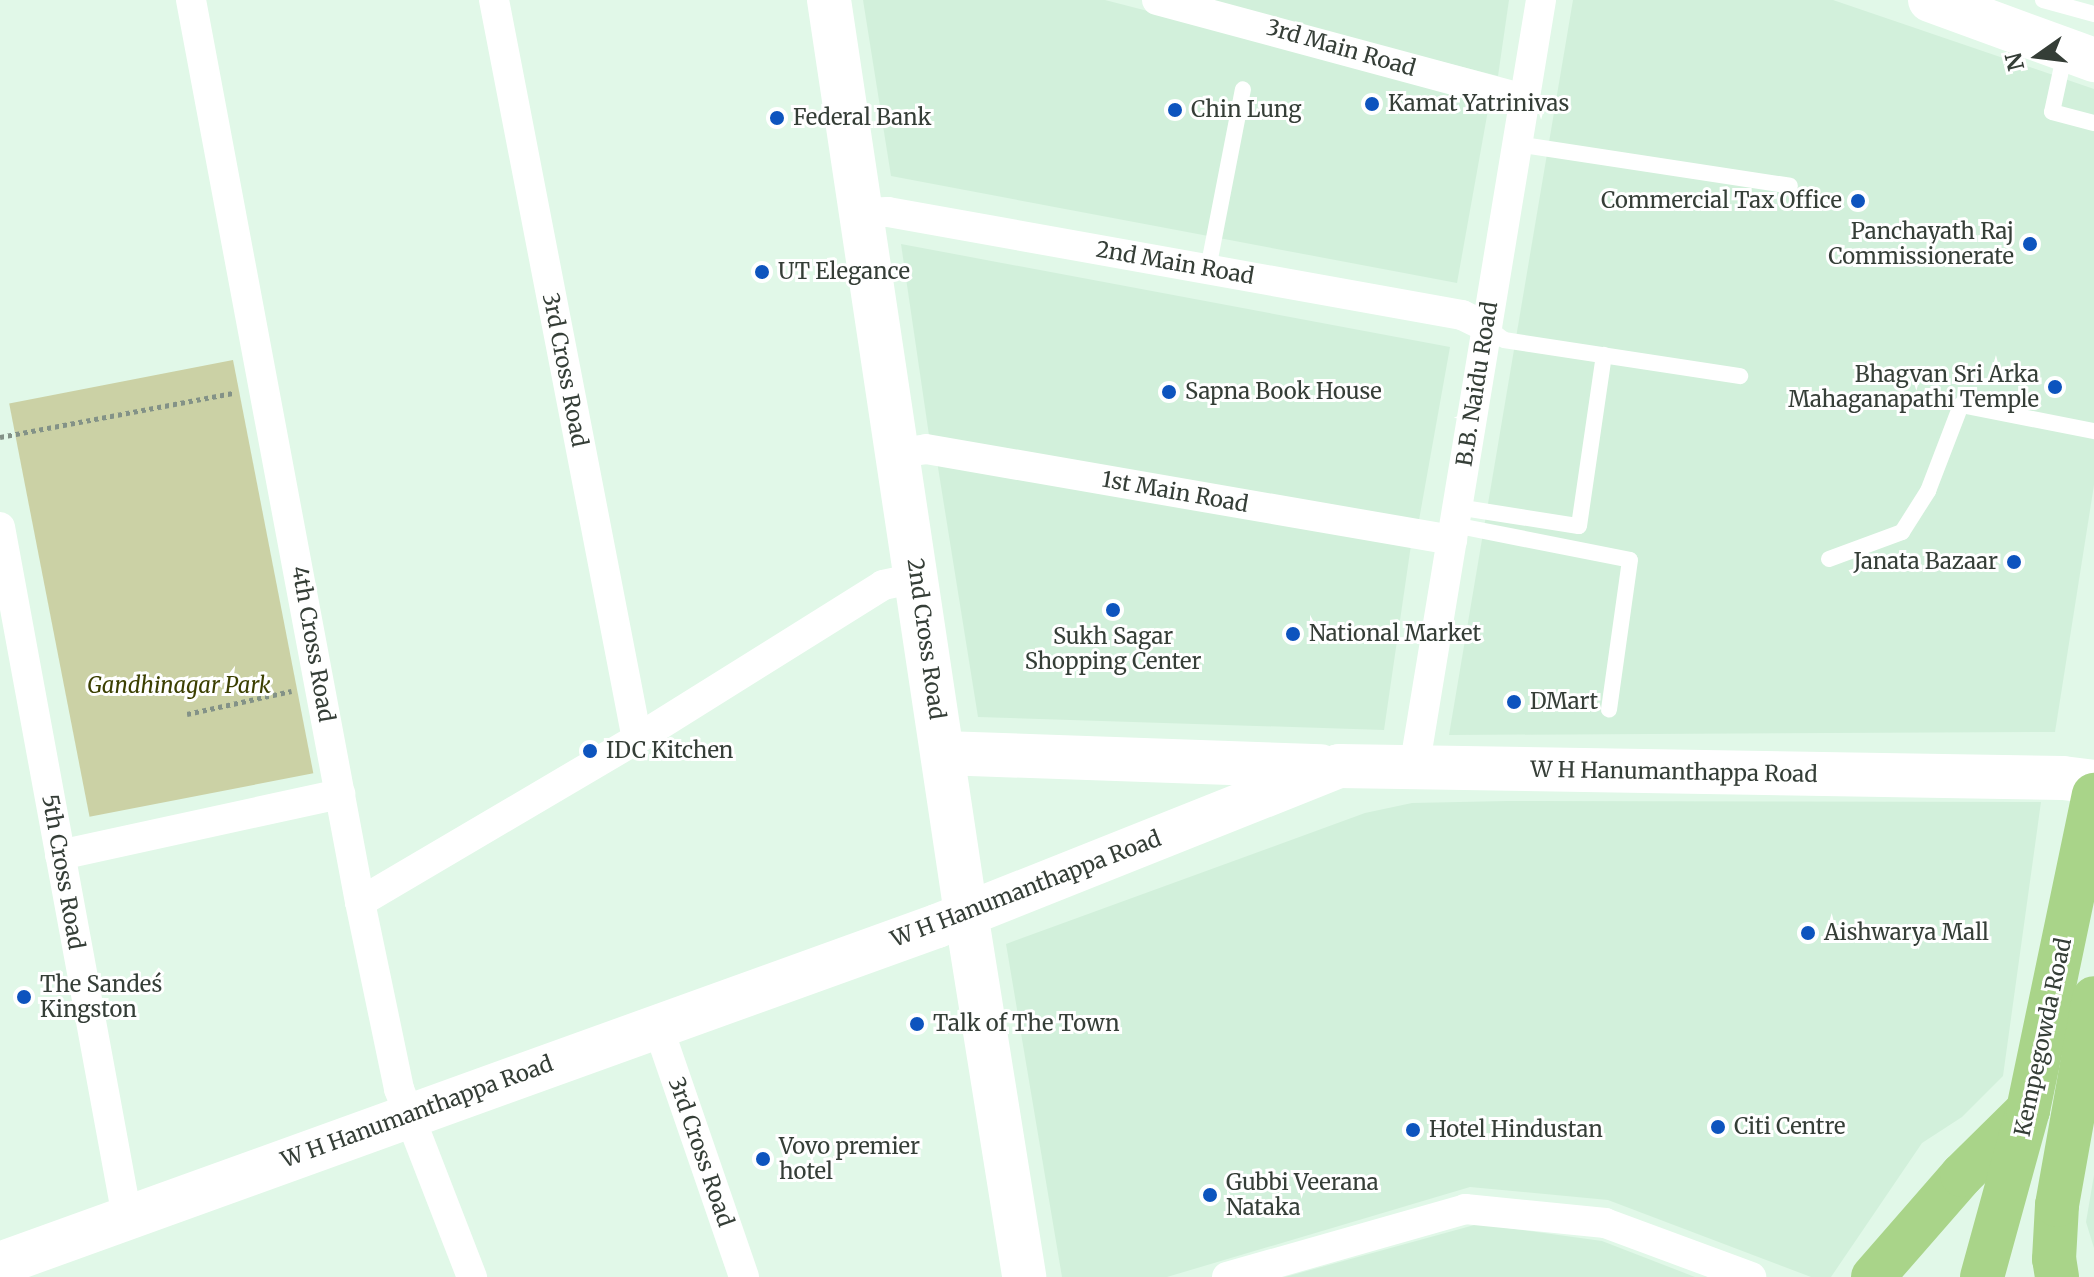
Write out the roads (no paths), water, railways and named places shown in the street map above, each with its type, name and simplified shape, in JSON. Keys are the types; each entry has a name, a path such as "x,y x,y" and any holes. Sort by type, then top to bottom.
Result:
{"main road":[{"name":"Kempegowda Road","path":"1982,1277 2012,1180 2094,795"},
{"name":"Kempegowda Road","path":"2057,1277 2054,1259 2057,1205 2094,1000"},
{"path":"1873,1277 1962,1175 2028,1110"}],"street":[{"name":"4th Cross Road","path":"191,0 266,387 360,902 408,1114 472,1277"},
{"name":"3rd Cross Road","path":"494,0 637,739"},
{"name":"2nd Cross Road","path":"829,0 1024,1277"},
{"name":"3rd Main Road","path":"1157,0 1525,99"},
{"name":"B.B. Naidu Road","path":"1414,769 1541,0"},
{"path":"1956,4 2080,55"},
{"name":"2nd Main Road","path":"861,213 888,212 1462,315 1487,327"},
{"name":"1st Main Road","path":"899,453 926,449 1454,524"},
{"name":"5th Cross Road","path":"0,527 11,645 60,855 127,1217"},
{"path":"360,902 637,739 883,585 917,578"},
{"path":"943,753 1339,766"},
{"name":"W H Hanumanthappa Road","path":"0,1264 966,913 1339,766 2063,778 2094,782"},
{"path":"60,855 340,794"},
{"name":"3rd Cross Road","path":"658,1027 744,1277"},
{"path":"1227,1277 1465,1209 1605,1223 1751,1277"}],"lane":[{"path":"2043,0 2094,14"},
{"path":"2080,55 2052,112 2094,123"},
{"path":"1208,269 1243,89"},
{"path":"1517,144 1790,186"},
{"path":"1487,327 1504,340 1740,376"},
{"path":"1454,524 1579,526 1604,355"},
{"path":"1829,559 1902,532 1928,491 1961,405 2094,431"},
{"path":"1454,524 1630,560 1609,710"}],"place":[{"name":"Kamat Yatrinivas","path":"1372,104"},
{"name":"Chin Lung","path":"1175,110"},
{"name":"Federal Bank","path":"777,118"},
{"name":"Commercial Tax Office","path":"1858,201"},
{"name":"Panchayath Raj Commissionerate","path":"2030,244"},
{"name":"UT Elegance","path":"762,272"},
{"name":"Bhagvan Sri Arka Mahaganapathi Temple","path":"2055,387"},
{"name":"Sapna Book House","path":"1169,392"},
{"name":"Janata Bazaar","path":"2014,562"},
{"name":"Sukh Sagar Shopping Center","path":"1113,610"},
{"name":"National Market","path":"1293,634"},
{"name":"DMart","path":"1514,702"},
{"name":"IDC Kitchen","path":"590,751"},
{"name":"Aishwarya Mall","path":"1808,933"},
{"name":"The Sandeś Kingston","path":"24,997"},
{"name":"Talk of The Town","path":"917,1024"},
{"name":"Citi Centre","path":"1718,1127"},
{"name":"Hotel Hindustan","path":"1413,1130"},
{"name":"Vovo premier hotel","path":"763,1159"},
{"name":"Gubbi Veerana Nataka","path":"1210,1195"}],"park label":[{"name":"Gandhinagar Park","path":"179,686"}]}
